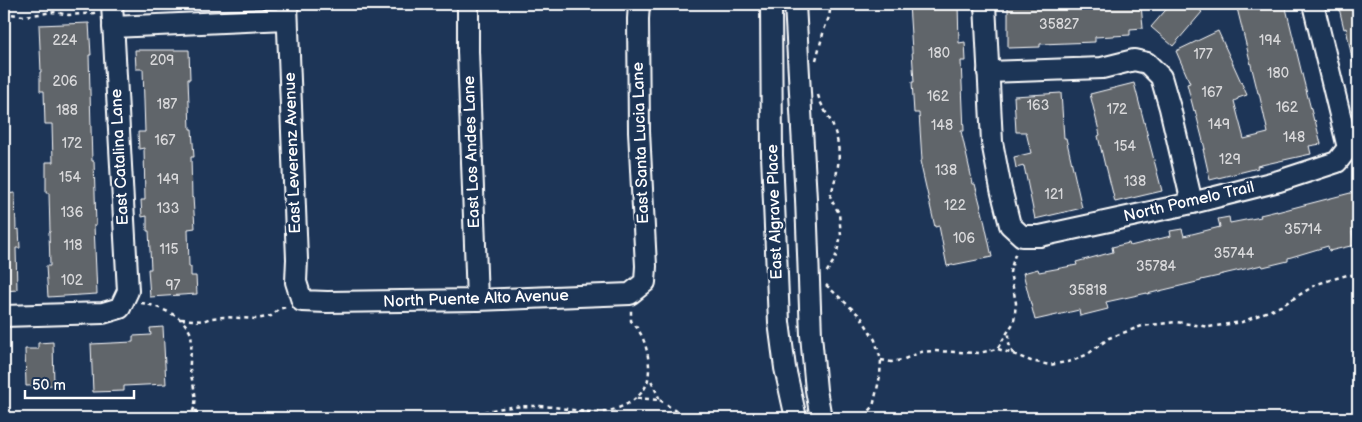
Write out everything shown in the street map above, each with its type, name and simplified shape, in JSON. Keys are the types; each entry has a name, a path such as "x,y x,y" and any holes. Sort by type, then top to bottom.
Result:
{"street":[{"name":"East Los Andes Lane","path":"468,4 477,300"},
{"name":"East Santa Lucia Lane","path":"637,288 646,266 639,132 639,4"},
{"name":"East Algrave Place","path":"771,4 772,155 782,347 788,387 796,418"},
{"name":"East Algrave Place","path":"794,4 806,199 810,335 821,418"},
{"path":"985,4 992,142 1010,225 1022,236"},
{"name":"North Pomelo Trail","path":"1022,236 1040,236 1192,203 1279,181 1337,162 1348,148 1313,4"},
{"path":"113,14 287,11"},
{"name":"East Leverenz Avenue","path":"287,11 297,259 296,282 302,301"},
{"name":"East Catalina Lane","path":"113,14 128,292 120,308"},
{"path":"988,72 1102,68 1134,60 1147,63 1161,77 1192,203"},
{"path":"774,203 806,199"},
{"name":"North Puente Alto Avenue","path":"302,301 477,300 637,288"},
{"path":"4,316 103,313 120,308"}],"path":[{"path":"816,62 832,4"},
{"path":"4,13 24,16 54,12 69,14 99,12 113,14"},
{"path":"818,92 837,139 839,152 838,167 830,198 840,213 842,236 835,259 826,273"},
{"path":"997,348 1014,322 1016,303 1010,272 1022,236"},
{"path":"880,360 891,362 902,360 921,352 979,353 997,348 1031,361 1050,365 1072,361 1088,354 1109,338 1142,326 1176,322 1209,327 1242,322 1283,305 1317,284 1347,275 1358,275"},
{"path":"821,280 861,317 875,340 880,360 880,376 874,407 863,418"},
{"path":"469,418 482,412 512,406 542,406 594,414 608,413 622,408 637,398 646,388 649,377 648,361 642,336 631,321 637,288"},
{"path":"120,308 146,303 181,319 203,321 224,317 256,319 271,316 279,309 302,301"},
{"path":"181,319 191,335 190,366 195,388 195,410 189,418"},
{"path":"1009,331 1009,344 1013,354"},
{"path":"649,377 660,400 677,412 685,415 722,418"},
{"path":"637,398 660,400"},
{"path":"195,410 201,418"}],"building":[{"path":"909,4 958,4 959,43 965,42 966,61 961,61 964,131 961,131 992,257 947,266 939,226 935,227 920,161 922,160 919,113 914,113"},
{"path":"1008,4 1141,4 1143,28 1130,29 1130,35 1095,37 1095,42 1040,44 1040,47 1008,48"},
{"path":"1171,4 1192,4 1202,12 1173,46 1151,27"},
{"path":"1236,4 1285,4 1321,144 1309,146 1311,154 1257,166 1258,168 1210,180 1203,149 1205,149 1187,84 1190,83 1176,51 1218,31 1247,95 1234,101 1244,139 1268,133"},
{"path":"1338,4 1358,4 1358,63 1353,63 1346,28 1344,29"},
{"path":"89,23 97,294 48,297 46,266 50,266 50,232 49,193 46,193 46,162 53,162 52,124 45,124 44,91 40,91 39,25"},
{"path":"135,50 189,50 190,129 192,129 194,157 191,157 192,198 195,228 188,229 189,267 191,267 191,276 196,276 197,294 150,297 148,269 151,269 149,231 147,231 147,216 142,217 141,200 145,200 144,148 139,149 138,132 145,132 143,69 136,69"},
{"path":"1134,83 1162,191 1115,202 1098,136 1100,135 1090,94"},
{"path":"1061,93 1064,138 1066,138 1082,208 1035,219 1024,166 1016,168 1014,157 1031,153 1026,132 1016,132 1014,96"},
{"path":"1358,191 1358,231 1352,232 1355,245 1329,251 1328,246 1288,258 1288,261 1263,267 1262,265 1147,294 1106,302 1108,309 1080,316 1079,310 1035,320 1023,273 1038,269 1039,272 1077,265 1076,262 1113,252 1112,247 1129,243 1130,246 1171,236 1170,231 1182,229 1184,236 1220,227 1218,219 1229,217 1230,223 1261,217 1260,215"},
{"path":"15,193 16,230 19,229 20,248 16,248 17,290 4,291 4,194"},
{"path":"163,327 166,384 124,386 124,391 93,392 91,344 133,342 133,336 151,335 150,328"},
{"path":"53,342 54,385 26,386 25,349 38,349 38,343"}]}
